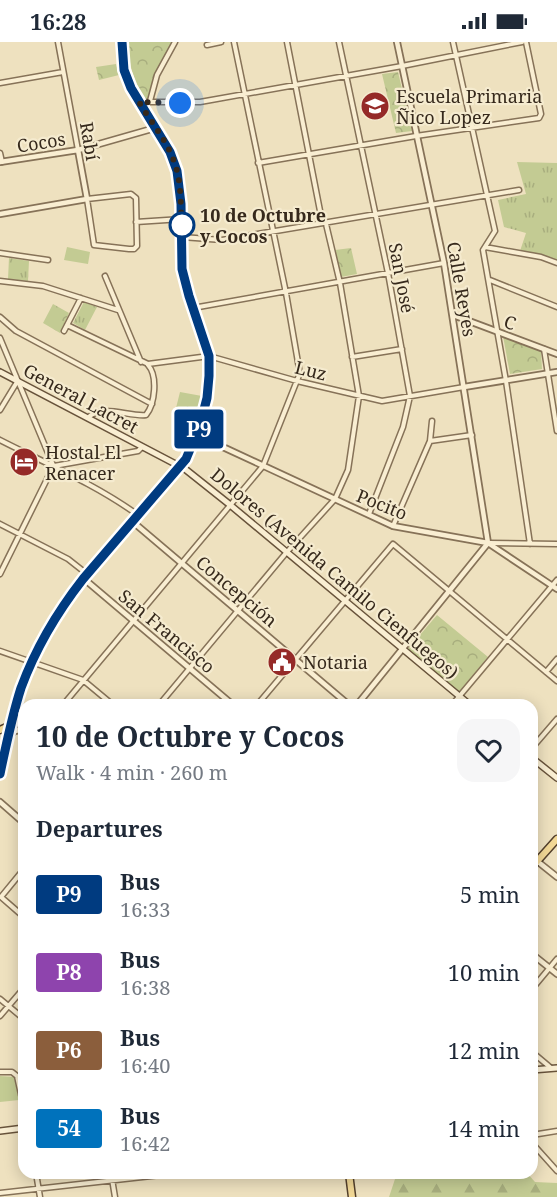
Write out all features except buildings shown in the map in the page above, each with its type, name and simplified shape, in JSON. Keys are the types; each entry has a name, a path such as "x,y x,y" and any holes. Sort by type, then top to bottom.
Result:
{"main road":[{"path":"0,774 21,688 33,662 64,606 85,576 139,515 190,451 207,398 209,356 182,269 180,189 175,165 131,88 124,70 122,42"},
{"name":"General Lacret","path":"0,372 180,466"},
{"name":"Dolores (Avenida Camilo Cienfuegos)","path":"180,466 230,504 463,699"},
{"path":"8,736 0,732 12,721"},
{"path":"538,763 557,778"},
{"path":"538,856 557,838"},
{"path":"538,1069 554,1068"},
{"path":"0,1131 18,1129"},
{"path":"350,1179 352,1197"}],"street":[{"name":"Rabí","path":"58,42 94,245 134,249 137,246 136,222"},
{"path":"150,101 157,75 175,42"},
{"path":"207,45 220,42"},
{"path":"68,699 263,466 299,381 300,373 286,293 234,42"},
{"path":"164,699 286,552 335,499 348,470 359,396 340,283 326,224 322,221 287,42"},
{"name":"San José","path":"339,42 388,273 410,396 403,427 369,514"},
{"name":"Calle Reyes","path":"397,42 444,264 488,543"},
{"path":"453,42 495,231 483,250 506,381 530,544"},
{"path":"139,102 200,102 524,42 541,114 540,118 258,163"},
{"path":"0,83 63,72"},
{"name":"Cocos","path":"1,162 78,150 155,128"},
{"path":"0,153 1,162"},
{"path":"182,237 222,240 519,190"},
{"path":"0,214 87,199 134,195 136,222 182,219"},
{"path":"484,246 541,257 557,263"},
{"path":"0,253 48,260"},
{"path":"193,308 444,264"},
{"path":"105,276 141,362"},
{"path":"489,280 557,307"},
{"path":"0,281 34,284 118,310"},
{"path":"64,331 81,298"},
{"name":"C","path":"453,315 557,354"},
{"path":"0,317 16,332 152,404"},
{"name":"Luz","path":"67,325 148,364 209,356 382,401 557,372"},
{"path":"0,338 53,467 0,574"},
{"path":"352,357 402,349"},
{"path":"544,349 557,430"},
{"path":"88,418 92,414 106,412 143,416 149,412 152,404 153,375 148,364"},
{"path":"0,410 17,381"},
{"path":"393,525 430,441 432,422"},
{"name":"Pocito","path":"197,435 393,525 488,543 555,587"},
{"path":"430,441 472,435"},
{"path":"0,440 115,498 139,515"},
{"path":"53,467 138,451 142,447"},
{"name":"Concepción","path":"133,522 343,699"},
{"path":"0,524 68,559 85,576"},
{"path":"362,699 488,543 557,544"},
{"path":"261,699 393,544 557,681"},
{"name":"San Francisco","path":"85,576 133,621 226,699"},
{"path":"457,699 506,639 555,587 557,580"},
{"path":"0,651 83,680 106,699"},
{"path":"546,672 557,659"},
{"path":"538,741 557,719"},
{"path":"12,721 18,724"},
{"path":"8,736 18,730"},
{"path":"0,802 18,818"},
{"path":"538,862 557,878"},
{"path":"18,876 0,897 18,912"},
{"path":"0,886 8,889"},
{"path":"538,959 557,974"},
{"path":"538,982 557,959"},
{"path":"0,1016 18,995"},
{"path":"0,999 18,1014"},
{"path":"538,1056 554,1068"},
{"path":"0,1072 15,1074 18,1084"},
{"path":"538,1134 557,1131"},
{"path":"538,1150 557,1171"},
{"path":"37,1179 40,1197"},
{"path":"0,1193 121,1179"},
{"path":"112,1180 115,1197"}],"green space":[{"path":"128,42 174,42 156,74 149,98 145,100 132,72"},
{"path":"116,64 119,75 99,80 96,67"},
{"path":"398,72 412,131 396,133 382,74"},
{"path":"517,162 557,163 557,261 520,251 526,233 504,227 498,200 526,194"},
{"path":"67,247 90,252 88,264 64,260"},
{"path":"351,248 357,274 341,277 335,250"},
{"path":"9,258 29,261 28,281 8,279"},
{"path":"84,302 97,307 85,330 73,323"},
{"path":"53,304 69,313 60,333 43,323"},
{"path":"503,336 541,351 542,369 510,374"},
{"path":"180,392 202,396 197,414 176,408"},
{"path":"206,423 226,429 221,444 201,435"},
{"path":"437,615 488,657 459,692 408,649"},
{"path":"0,1076 14,1077 18,1100 0,1102"},
{"path":"395,1179 532,1179 535,1182 557,1183 557,1197 389,1197"}],"bus line":[{"name":"P9","path":"0,774 21,688 54,622 83,579 186,459 197,435 207,398 209,356 182,269 181,204 177,171 170,152 131,88 124,70 122,42"}],"place":[{"name":"Escuela Primaria Ñico Lopez","path":"375,106"},
{"name":"10 de Octubre y Cocos","path":"182,225"},
{"name":"Hostal El Renacer","path":"24,462"},
{"name":"Notaria","path":"282,662"}],"route":[{"path":"180,103 139,102 170,152 175,165 179,180 182,225"}]}
